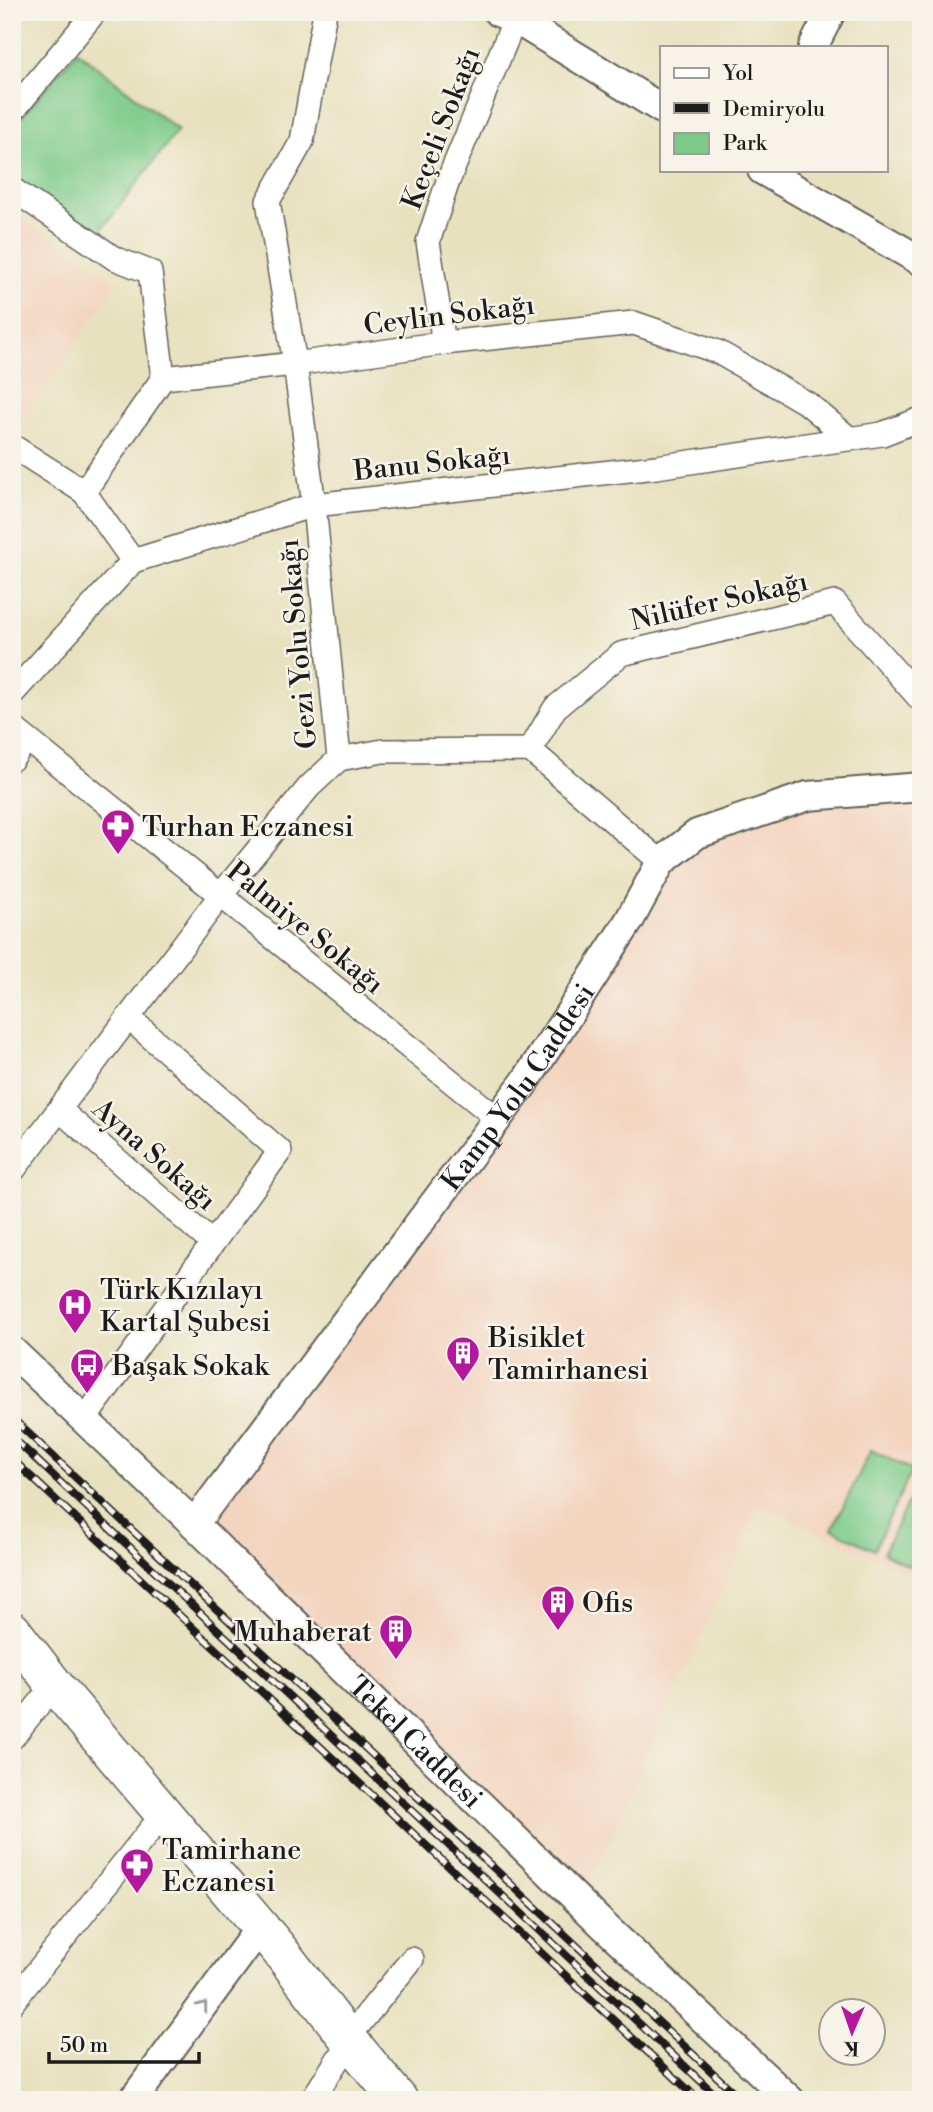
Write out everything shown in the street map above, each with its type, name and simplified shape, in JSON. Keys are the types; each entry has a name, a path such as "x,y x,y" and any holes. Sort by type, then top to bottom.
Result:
{"main road":[{"path":"12,1630 49,1693 151,1829 254,1937"},
{"path":"12,1660 49,1693 254,1937 343,2049 373,2100"},
{"path":"343,2049 399,2100"}],"street":[{"path":"12,112 95,12"},
{"name":"Gezi Yolu Sokağı","path":"12,1172 220,896 309,787 339,760 314,505 295,364 268,201 302,141 325,12"},
{"path":"814,46 831,12"},
{"path":"507,16 660,108"},
{"name":"Keçeli Sokağı","path":"444,343 428,242 507,16"},
{"path":"765,172 921,261"},
{"path":"12,189 114,258 150,272 163,378 84,492"},
{"name":"Ceylin Sokağı","path":"163,378 295,364 444,343 634,323 718,352 808,404 850,439"},
{"name":"Banu Sokağı","path":"133,561 314,505 656,467 882,434 921,419"},
{"path":"12,446 84,492 133,561 12,694"},
{"name":"Nilüfer Sokağı","path":"530,750 555,708 621,654 835,603 921,700"},
{"path":"12,759 20,733"},
{"name":"Palmiye Sokağı","path":"20,733 498,1119"},
{"path":"339,760 383,751 530,750 661,862"},
{"name":"Kamp Yolu Caddesi","path":"194,1524 526,1082 629,920 661,862 697,834 808,796 921,788"},
{"path":"84,1420 279,1151 128,1017"},
{"name":"Ayna Sokağı","path":"60,1110 212,1243"},
{"name":"Tekel Caddesi","path":"12,1352 194,1524 603,1926 790,2100"},
{"path":"12,1738 49,1693"},
{"path":"12,2003 151,1829"},
{"path":"133,2100 254,1937"},
{"path":"312,2100 343,2049 412,1959"}],"shaded area":[{"path":"12,212 118,282 18,427 12,422"},
{"path":"921,793 921,1579 760,1505 589,1885 202,1524 664,868 702,844 811,807"}],"green space":[{"path":"77,51 178,130 99,233 12,178 12,128"},
{"path":"871,1450 912,1470 874,1550 832,1529"},
{"path":"921,1476 921,1572 883,1553"}],"railway":[{"path":"12,1418 742,2100"},
{"path":"12,1437 721,2100"},
{"path":"12,1459 699,2100"}],"place":[{"name":"Turhan Eczanesi","path":"118,856"},
{"name":"Türk Kızılayı Kartal Şubesi","path":"75,1335"},
{"name":"Bisiklet Tamirhanesi","path":"463,1383"},
{"name":"Başak Sokak","path":"87,1395"},
{"name":"Ofis","path":"558,1632"},
{"name":"Muhaberat","path":"396,1661"},
{"name":"Tamirhane Eczanesi","path":"137,1895"}]}
